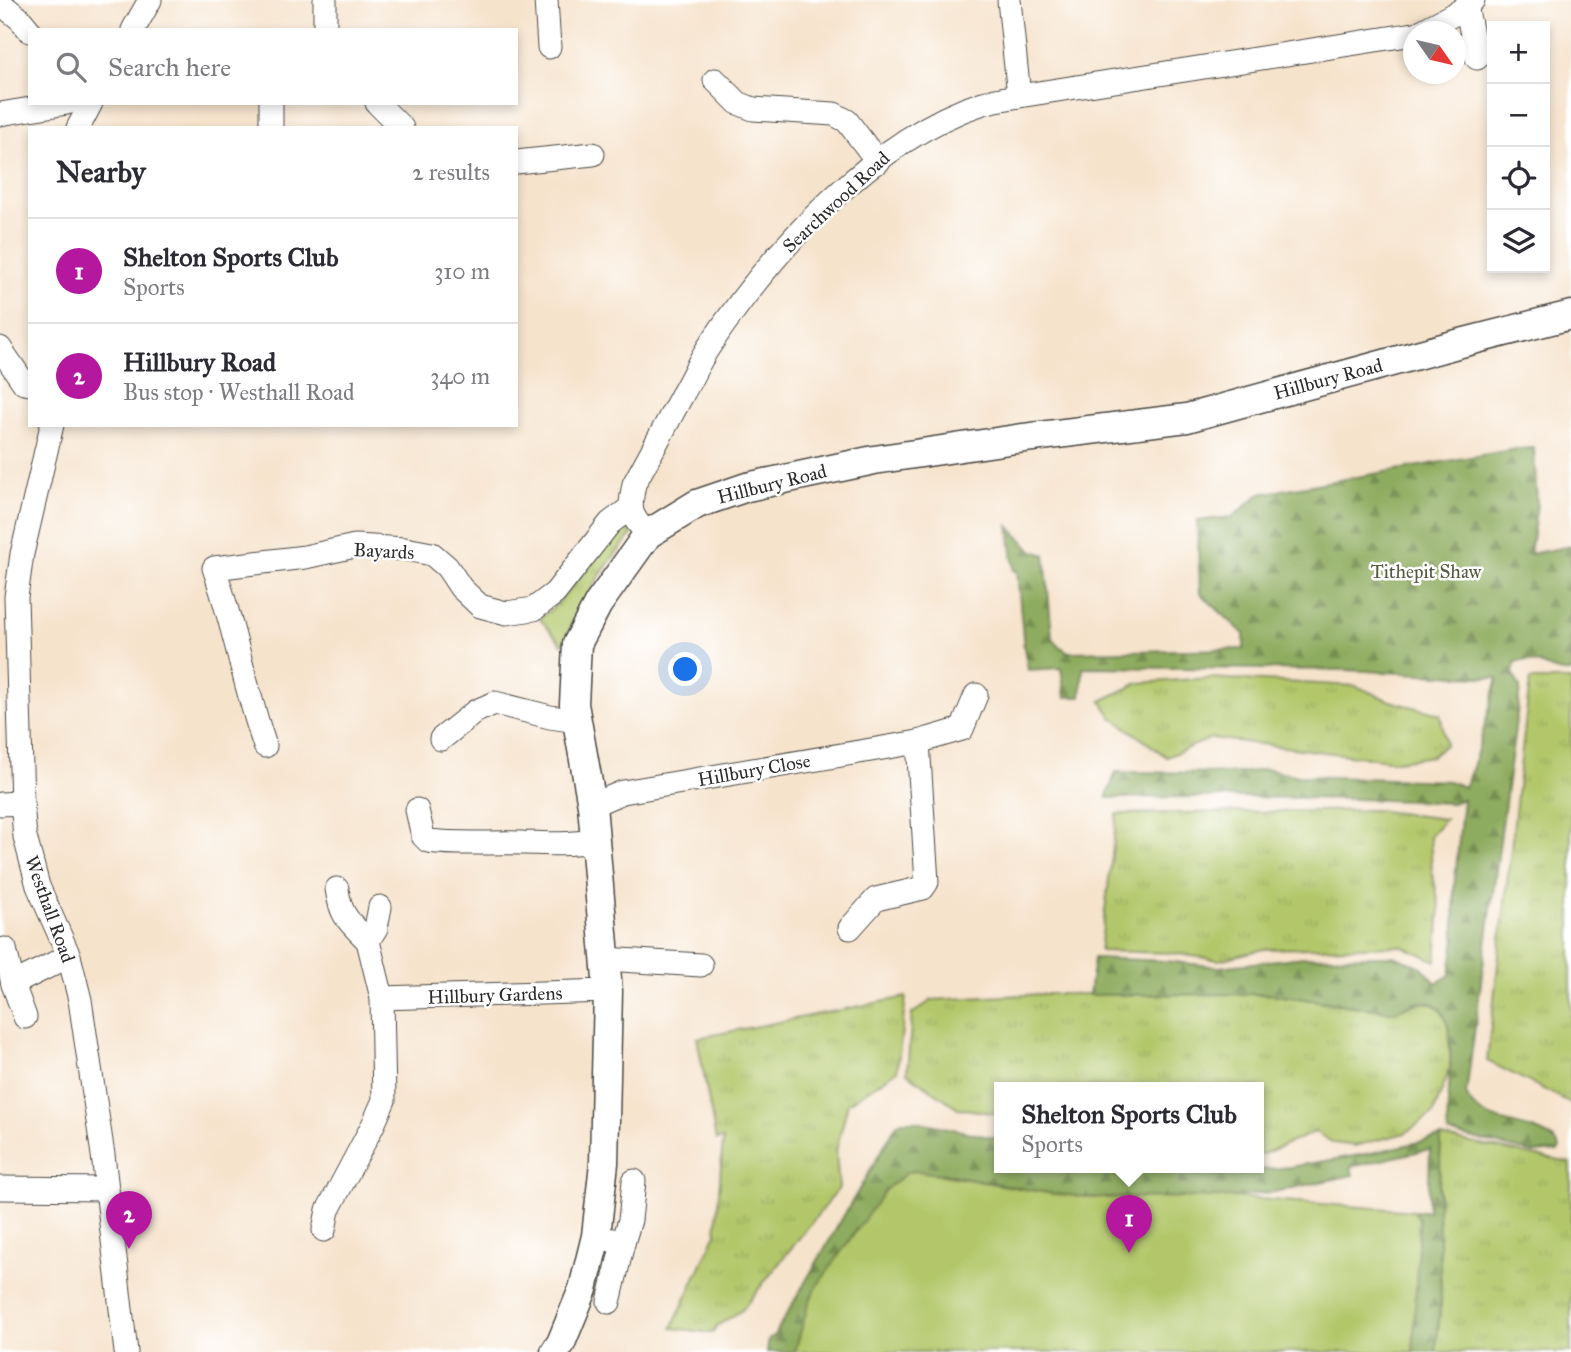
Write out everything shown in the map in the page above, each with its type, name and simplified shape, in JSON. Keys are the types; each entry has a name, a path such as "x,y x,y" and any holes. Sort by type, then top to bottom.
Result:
{"main road":[{"name":"Hillbury Road","path":"555,1352 609,1239 604,1163 608,991 592,805 574,704 577,644 598,604 648,534 697,504 747,487 874,460 1187,418 1571,315"}],"street":[{"path":"135,28 150,0"},
{"path":"325,0 326,28"},
{"path":"546,0 549,47"},
{"path":"1009,0 1019,96"},
{"path":"0,3 28,29"},
{"path":"1442,21 1469,3 1477,58"},
{"name":"Searchwood Road","path":"629,508 634,484 707,350 757,279 801,230 899,144 945,119 983,103 1403,36"},
{"path":"715,80 738,103 752,109 834,114 846,121 878,162"},
{"path":"271,105 271,126"},
{"path":"379,105 400,126"},
{"path":"0,114 74,115"},
{"path":"518,162 593,154"},
{"path":"0,348 24,383 28,384"},
{"name":"Westhall Road","path":"52,427 22,554 8,597 11,803 25,837 38,886 69,956 80,1000 107,1189 126,1352"},
{"path":"629,508 636,523 648,534"},
{"name":"Bayards","path":"265,746 228,608 214,568 305,557 355,546 405,549 432,554 447,567 461,588 480,606 506,613 534,609 555,593 610,523 629,508"},
{"name":"Hillbury Close","path":"592,805 623,792 918,742 962,729 976,695"},
{"path":"442,738 476,711 495,703 577,721"},
{"path":"850,928 876,899 923,888 927,882 918,742"},
{"path":"417,810 423,836 428,841 452,844 522,842 574,845 595,840"},
{"path":"337,889 342,912 348,923 371,951"},
{"path":"324,1230 328,1210 384,1100 382,998 371,951 380,907"},
{"path":"5,949 13,984 25,1017"},
{"path":"13,984 69,956"},
{"path":"605,959 701,965"},
{"name":"Hillbury Gardens","path":"382,998 608,991"},
{"path":"608,1302 609,1239 630,1220 634,1181"},
{"path":"0,1188 107,1189"}],"green space":[{"name":"Tithepit Shaw","path":"1534,448 1537,504 1530,554 1571,546 1571,672 1530,661 1515,662 1513,674 1520,687 1518,706 1466,1094 1473,1106 1484,1114 1552,1138 1560,1148 1558,1151 1535,1153 1448,1133 1450,1041 1446,1020 1437,1006 1421,1002 1395,1012 1269,994 1089,995 1094,958 1166,961 1219,967 1303,957 1394,956 1422,967 1436,983 1450,975 1455,937 1454,889 1463,799 1452,803 1279,797 1106,798 1116,772 1242,773 1267,769 1299,776 1449,781 1464,787 1473,767 1498,678 1346,670 1083,667 1081,697 1065,697 1061,668 1028,670 1009,526 1031,550 1045,555 1052,637 1059,646 1069,652 1244,649 1244,634 1200,593 1197,521 1232,517 1260,494"},
{"path":"623,524 632,534 593,586 563,645 540,619 559,602"},
{"path":"1210,678 1356,686 1390,701 1440,714 1446,744 1432,756 1397,761 1211,738 1167,757 1113,718 1101,701 1138,683"},
{"path":"1530,680 1571,680 1571,1103 1487,1061"},
{"path":"1375,810 1445,819 1430,836 1432,871 1440,908 1436,961 1402,946 1264,949 1219,960 1171,953 1100,951 1117,814"},
{"path":"1044,994 1269,994 1395,1012 1410,1004 1428,1002 1438,1007 1449,1022 1452,1063 1433,1114 1405,1133 1355,1146 1334,1143 1315,1132 1264,1154 1264,1082 994,1082 994,1113 958,1108 907,1073 912,1014 932,1000"},
{"path":"906,997 897,1071 848,1103 836,1151 839,1188 742,1310 717,1326 712,1333 672,1328 716,1233 723,1139 716,1140 697,1038"},
{"path":"902,1121 916,1121 994,1138 994,1173 1264,1173 1264,1170 1371,1153 1441,1137 1438,1211 1441,1298 1436,1352 1413,1352 1419,1219 1414,1211 1428,1211 1430,1149 1351,1167 1353,1175 1274,1192 1233,1197 1096,1198 1053,1194 951,1175 908,1172 817,1286 809,1302 795,1352 767,1352 769,1339 774,1336 897,1124"},
{"path":"1441,1137 1571,1163 1571,1352 1436,1352 1441,1298 1438,1211"},
{"path":"919,1171 1053,1194 1096,1198 1233,1197 1414,1211 1419,1219 1413,1352 795,1352 809,1302 817,1286 886,1189 908,1172"}],"place":[{"name":"Hillbury Road","path":"129,1249"},
{"name":"Shelton Sports Club","path":"1129,1253"}]}
